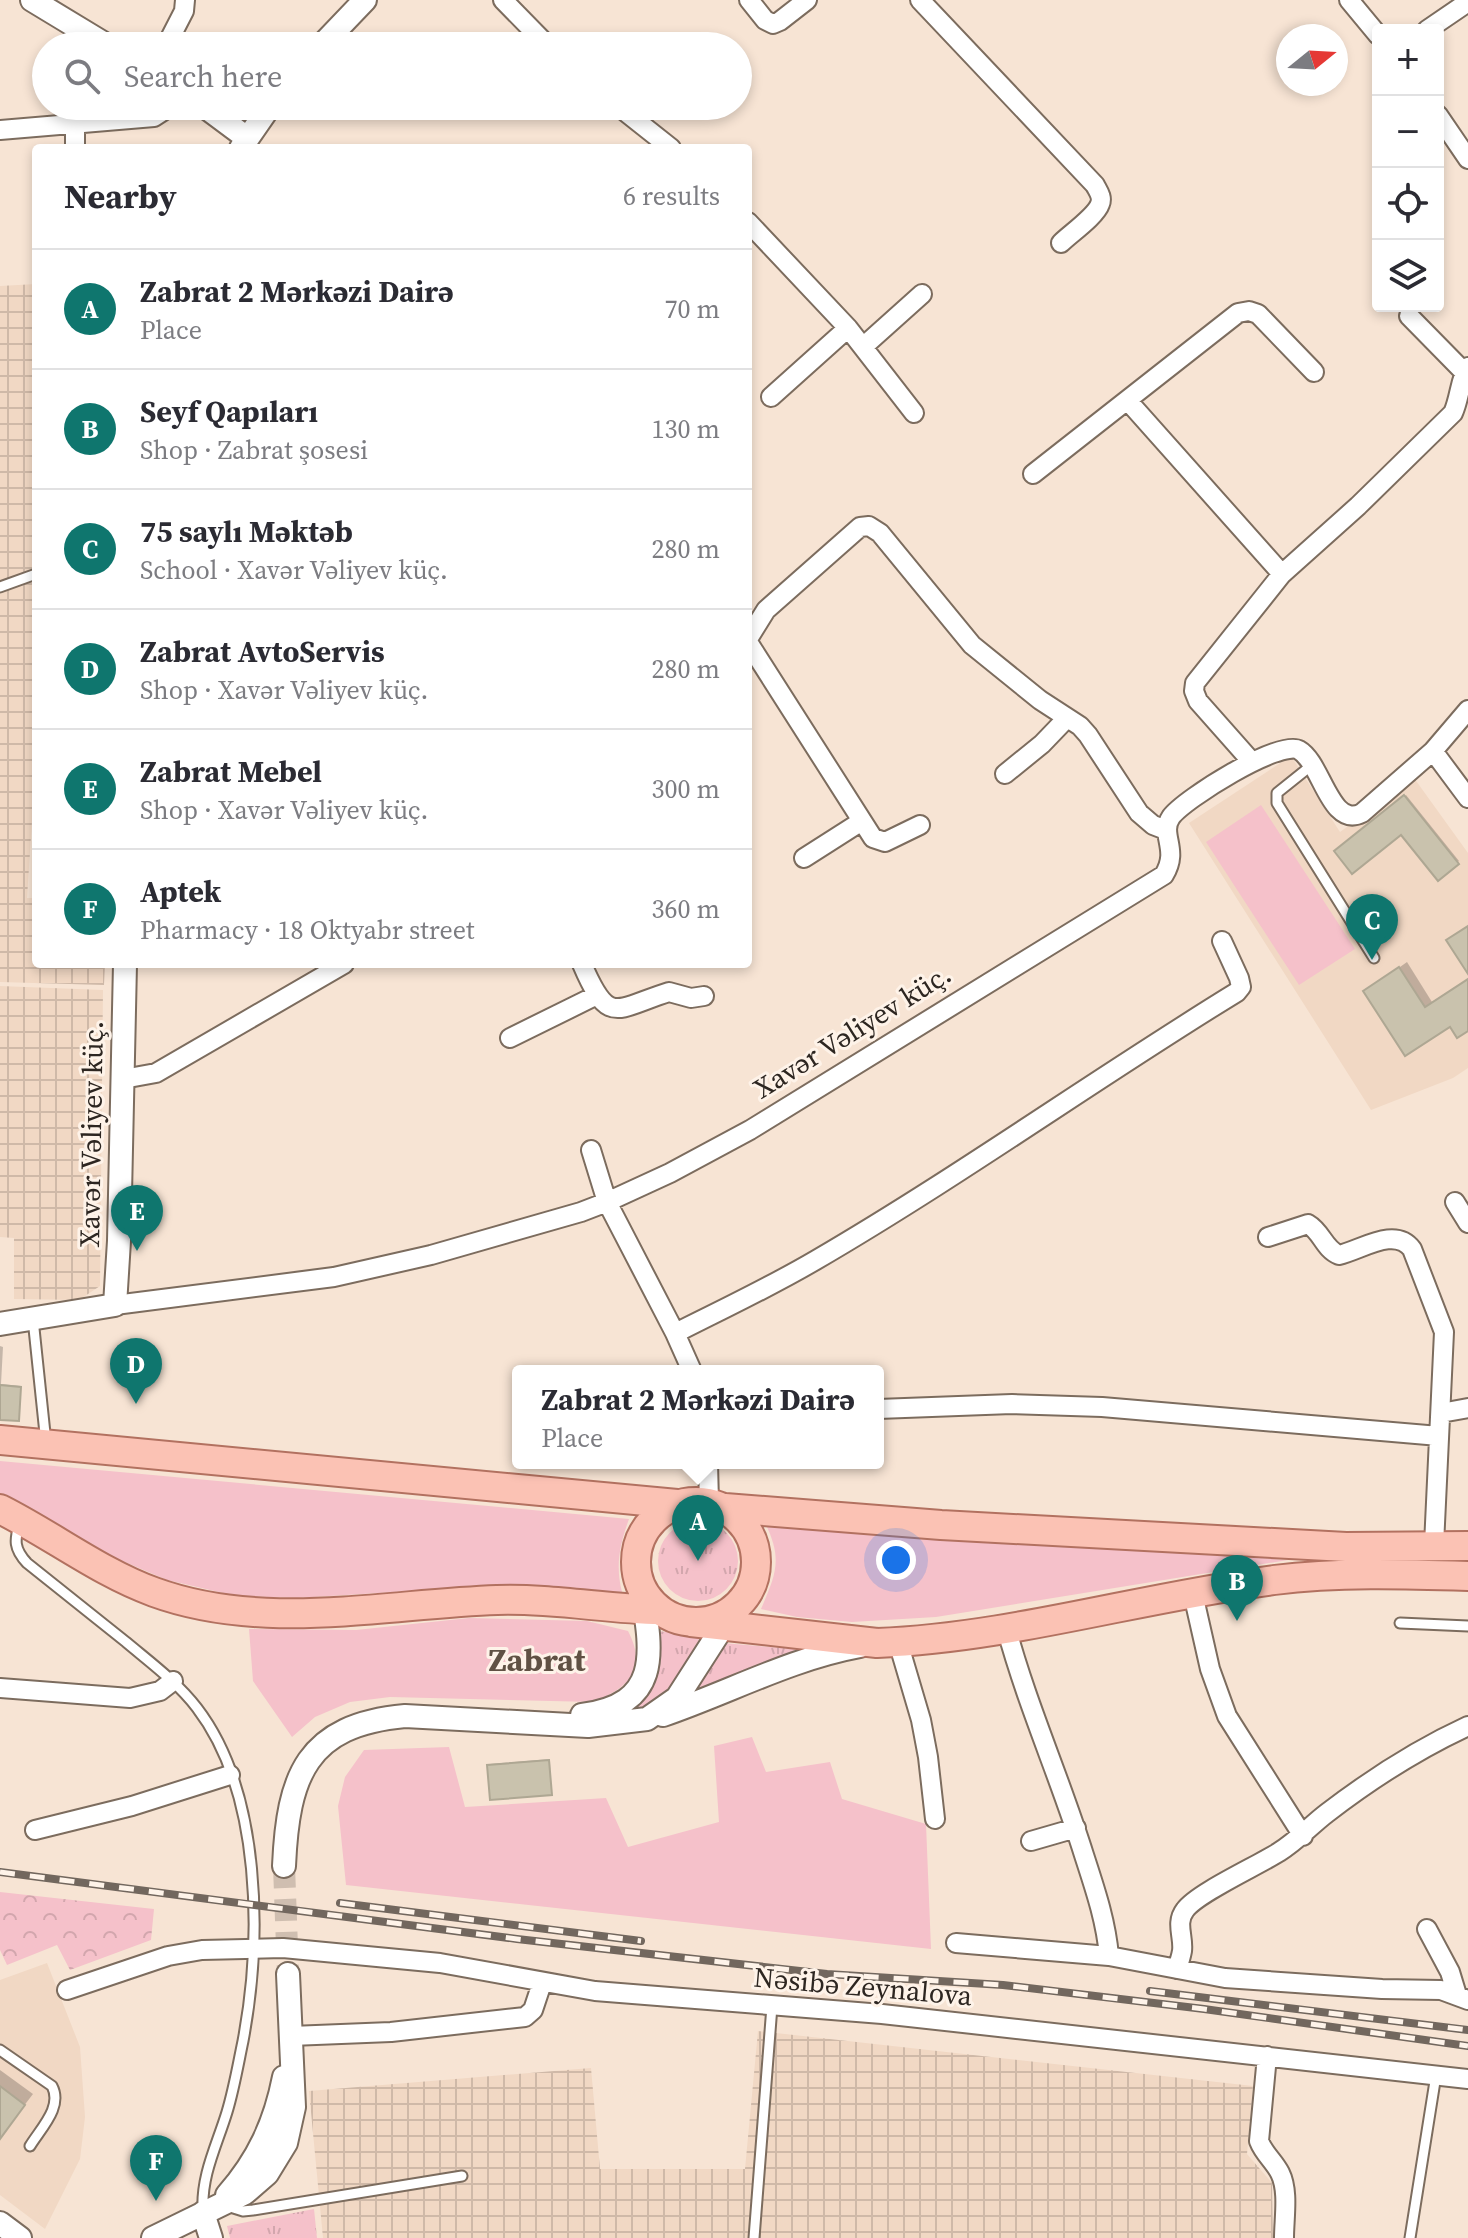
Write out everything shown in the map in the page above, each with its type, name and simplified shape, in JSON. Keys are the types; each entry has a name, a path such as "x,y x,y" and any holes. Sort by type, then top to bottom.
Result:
{"main road":[{"path":"0,1440 677,1504 693,1501 717,1506 941,1525 1346,1547 1468,1546"},
{"path":"649,1602 636,1560 641,1536 650,1522 677,1504"},
{"path":"717,1506 738,1518 755,1547 754,1579 730,1616"},
{"path":"11,1514 85,1558 155,1592 233,1611 322,1612 498,1600 649,1602 675,1618 691,1622 730,1616 887,1643 1006,1627 1321,1575 1468,1576"}],"street":[{"path":"32,0 85,32"},
{"path":"173,32 184,11 185,0"},
{"path":"334,32 365,0"},
{"path":"503,0 534,32"},
{"path":"749,0 765,20 773,24 807,0"},
{"path":"920,0 1095,185 1101,196 1100,205 1061,243"},
{"path":"1349,0 1372,28"},
{"path":"1436,24 1468,2"},
{"path":"0,130 124,120"},
{"path":"219,120 244,143 260,120"},
{"path":"636,120 666,144"},
{"path":"1444,124 1468,159"},
{"path":"75,125 75,144"},
{"path":"752,226 864,346 914,413"},
{"path":"864,346 922,294"},
{"path":"1033,474 1238,313 1249,311 1258,314 1314,372"},
{"path":"1252,762 1198,701 1194,691 1200,674 1282,574 1358,506 1453,413 1460,398 1466,369 1409,316"},
{"path":"771,397 848,328"},
{"path":"1128,401 1282,574"},
{"path":"752,634 766,610 860,527 869,526 880,533 972,645 1088,735 1139,813 1153,825 1166,830 1171,818 1184,804 1252,762 1294,748 1306,756 1337,808 1354,817 1433,751 1468,710"},
{"path":"752,647 873,838 885,842 920,825"},
{"path":"1005,774 1049,738 1067,718"},
{"path":"1433,751 1468,798"},
{"path":"804,858 862,821"},
{"name":"Xavər Vəliyev küç.","path":"0,1324 115,1305 334,1277 431,1255 607,1202 670,1173 750,1130 1164,875 1170,866 1172,852 1166,830"},
{"path":"675,1333 814,1262 1237,992 1241,987 1239,978 1222,941"},
{"name":"Xavər Vəliyev küç.","path":"115,1305 125,968"},
{"path":"123,1079 156,1073 337,968"},
{"path":"584,968 595,996 603,1004 618,1009 641,1004 669,992 691,998 704,996"},
{"path":"510,1038 595,996"},
{"path":"591,1150 607,1202 689,1365"},
{"path":"1455,1202 1468,1223"},
{"path":"1268,1237 1308,1224 1316,1229 1331,1251 1339,1255 1394,1237 1405,1240 1412,1249 1442,1320 1444,1332 1434,1545"},
{"path":"884,1409 1012,1404 1102,1407 1439,1436"},
{"path":"1441,1413 1468,1408"},
{"path":"709,1469 717,1506"},
{"path":"1193,1594 1210,1669 1227,1716 1303,1836"},
{"path":"537,1721 612,1708 638,1690 644,1679 648,1658 649,1602"},
{"path":"647,1719 677,1698 730,1616"},
{"path":"1006,1627 1103,1914 1109,1956"},
{"path":"284,1866 291,1797 302,1771 319,1748 352,1726 379,1718 405,1716 588,1726 647,1719 680,1710 824,1653 887,1643 923,1732 935,1819"},
{"path":"0,1688 130,1698 160,1691 173,1681"},
{"path":"1177,1969 1182,1953 1179,1921 1185,1909 1303,1836 1323,1815 1367,1785 1441,1738 1468,1726"},
{"path":"35,1830 132,1806 230,1775"},
{"path":"1031,1841 1076,1828"},
{"path":"1427,1929 1463,1998"},
{"path":"956,1943 1109,1956 1225,1978 1341,1987 1441,1990 1463,1998"},
{"name":"Nəsibə Zeynalova","path":"67,1990 168,1956 202,1950 283,1948 440,1963 542,1983 625,1994 882,2014 1468,2079"},
{"path":"153,2238 235,2198 256,2184 267,2174 286,2143 294,2107 288,1974"},
{"path":"291,2036 391,2032 525,2017 533,2010 542,1983"},
{"path":"1267,2056 1259,2141 1283,2180 1284,2238"},
{"path":"211,2238 212,2208"}],"lane":[{"path":"0,587 32,575"},
{"path":"1312,765 1277,793 1277,803 1374,958"},
{"path":"33,1319 46,1444"},
{"path":"11,1514 17,1552 27,1563 173,1681 197,1708 216,1738 246,1825 255,1892 253,1949 237,2074 202,2193 212,2208 253,2210 462,2176"},
{"path":"1400,1623 1468,1626"},
{"path":"754,2238 772,2006"},
{"path":"0,2050 52,2086 57,2095 56,2104 30,2146"},
{"path":"1410,2238 1436,2075"}],"shaded area":[{"path":"32,284 32,821 27,898 32,898 32,968 105,968 104,985 0,982 0,286"},
{"path":"1291,756 1340,832 1414,778 1468,853 1468,1068 1453,1078 1371,1110 1189,823"},
{"path":"0,986 103,990 100,1286 79,1300 14,1299 14,1238 0,1237"},
{"path":"47,1963 80,2047 85,2117 80,2159 45,2229 0,2195 0,1980"},
{"path":"758,2031 1253,2086 1247,2154 1272,2183 1273,2238 323,2238 309,2091 591,2068 600,2169 745,2169"}],"green space":[{"path":"1261,805 1355,949 1299,985 1206,842"},
{"path":"0,1461 629,1519 620,1555 622,1592 494,1586 297,1598 236,1596 167,1580 113,1557 0,1493"},
{"path":"698,1521 713,1524 726,1533 735,1546 738,1561 735,1576 726,1589 713,1598 698,1601 683,1598 670,1589 661,1576 658,1561 661,1546 670,1533 683,1524"},
{"path":"765,1523 1288,1560 936,1617 852,1622 797,1617 761,1609 774,1576 776,1557"},
{"path":"469,1618 587,1621 628,1631 634,1645 635,1667 632,1676 617,1690 594,1702 390,1697 350,1702 315,1717 292,1737 253,1681 249,1629 356,1630"},
{"path":"659,1631 700,1637 686,1669 660,1703 615,1718 641,1702 654,1684 659,1661"},
{"path":"723,1643 795,1649 793,1653 701,1691 697,1685"},
{"path":"752,1737 766,1772 830,1762 842,1799 926,1824 931,1949 346,1885 338,1806 345,1777 364,1750 449,1747 465,1807 606,1798 628,1847 719,1822 714,1746"},
{"path":"0,1892 154,1909 151,1940 70,1970 57,1945 7,1965 0,1950"},
{"path":"314,2209 317,2238 230,2238 227,2226"}],"building":[{"path":"1404,795 1459,864 1438,881 1401,835 1352,874 1334,851"},
{"path":"1468,926 1468,974 1446,940"},
{"path":"1399,967 1425,1007 1468,979 1468,1031 1457,1038 1450,1027 1405,1056 1363,991"},
{"path":"0,1385 21,1387 19,1421 0,1420"},
{"path":"549,1760 552,1795 490,1800 487,1765"},
{"path":"0,2086 25,2105 0,2139"}],"tunnel":[{"path":"284,1866 288,1974"}],"railway":[{"path":"0,1872 517,1939 827,1974 1003,1985 1468,2046"},
{"path":"340,1903 641,1941"},
{"path":"1150,1991 1468,2030"}],"place":[{"name":"75 saylı Məktəb","path":"1372,960"},
{"name":"Zabrat Mebel","path":"137,1251"},
{"name":"Zabrat AvtoServis","path":"136,1404"},
{"name":"Zabrat 2 Mərkəzi Dairə","path":"698,1561"},
{"name":"Seyf Qapıları","path":"1237,1621"},
{"name":"Aptek","path":"156,2201"}],"district":[{"name":"Zabrat","path":"537,1660"}]}
